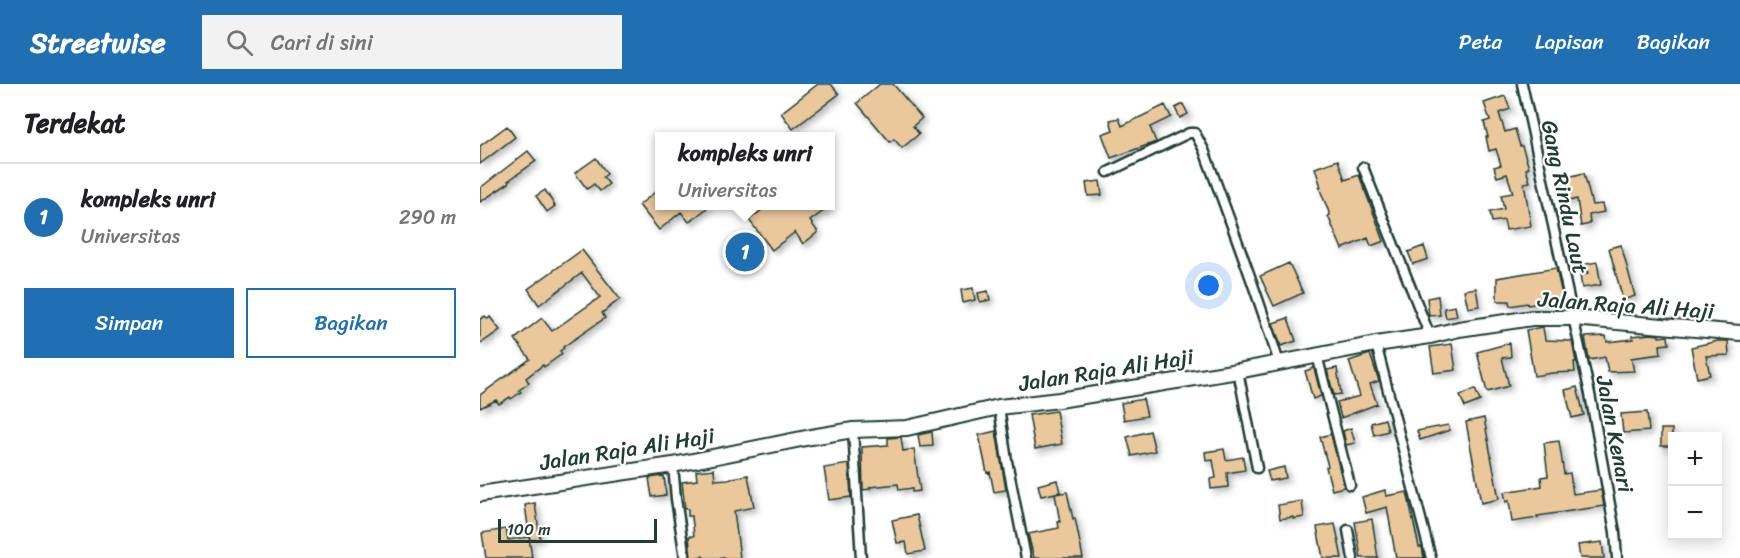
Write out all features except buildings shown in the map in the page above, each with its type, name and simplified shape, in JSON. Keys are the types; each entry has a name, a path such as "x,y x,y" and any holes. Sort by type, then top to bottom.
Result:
{"main road":[{"name":"Jalan Raja Ali Haji","path":"480,494 673,465 853,430 907,428 999,407 1059,400 1238,371 1459,329 1532,318 1573,318 1740,333"}],"street":[{"name":"Gang Rindu Laut","path":"1522,84 1573,318"},
{"path":"1108,172 1189,133 1195,134 1204,150 1249,270 1279,363"},
{"path":"1363,167 1430,336"},
{"name":"Jalan Kenari","path":"1573,318 1590,394 1615,532 1617,558"},
{"path":"1376,344 1431,558"},
{"path":"1317,355 1350,485"},
{"path":"1238,371 1257,468"},
{"path":"999,407 1026,558"},
{"path":"853,430 861,558"},
{"path":"673,465 685,558"},
{"path":"1348,530 1353,558"}],"place":[{"name":"kompleks unri","path":"745,252"}]}
